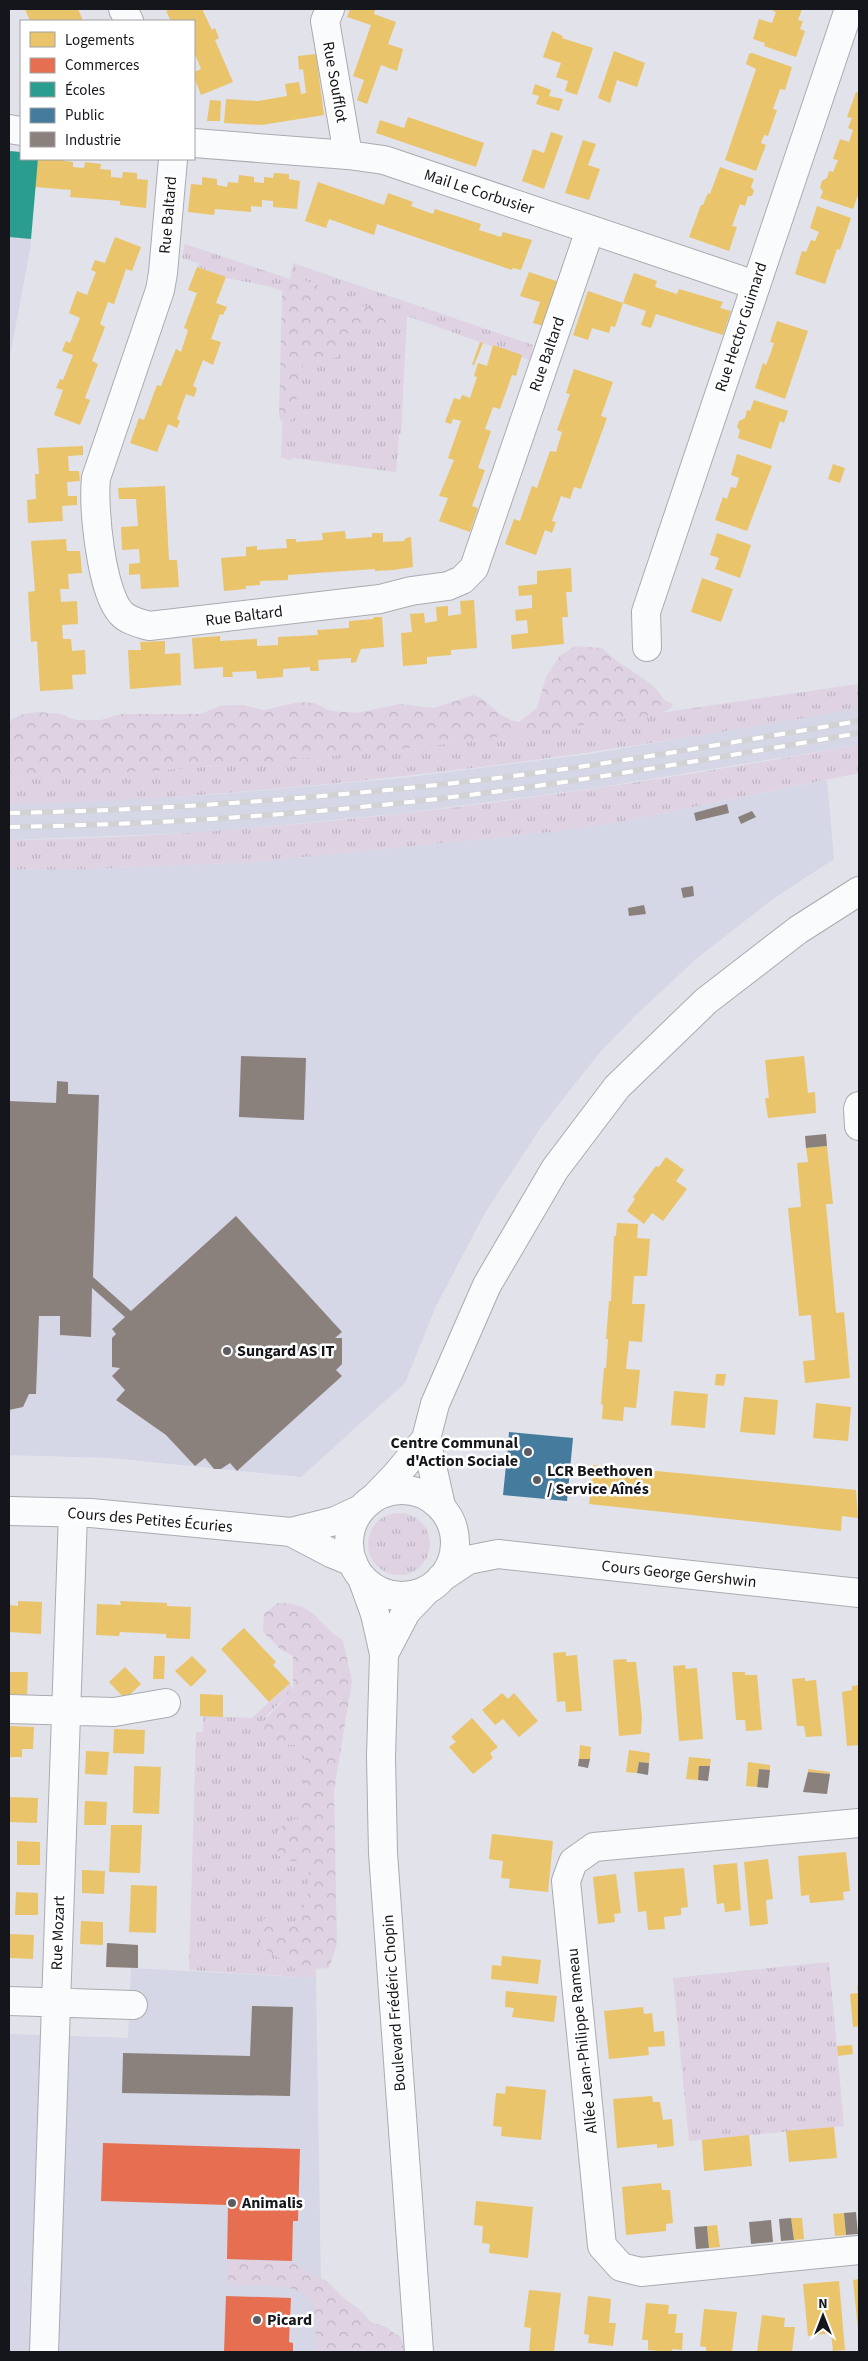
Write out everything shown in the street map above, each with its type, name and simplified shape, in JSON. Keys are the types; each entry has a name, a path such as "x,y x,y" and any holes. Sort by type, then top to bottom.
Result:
{"street":[{"name":"Rue Soufflot","path":"330,9 325,21 348,155"},
{"name":"Rue Hector Guimard","path":"647,647 646,612 849,9"},
{"name":"Mail Le Corbusier","path":"195,143 348,155 384,160 755,285"},
{"name":"Rue Baltard","path":"173,160 166,246 160,290 96,478 95,491 102,568 111,599 122,614 136,622 149,626 380,599 411,591 448,586 462,580 474,568 590,230"},
{"path":"426,1439 446,1514 455,1537 454,1552 450,1566 434,1584 410,1595 392,1595 376,1589 357,1570 349,1549 350,1534 354,1521 368,1503 396,1476 426,1439 435,1404 487,1284 555,1169 618,1087 706,1001 798,930 859,891"},
{"path":"859,1106 859,1126"},
{"path":"368,1503 392,1490 410,1490 427,1496 446,1514"},
{"name":"Cours des Petites Écuries","path":"9,1511 73,1513 292,1532 335,1521 368,1503"},
{"name":"Rue Mozart","path":"44,2352 73,1513"},
{"name":"Cours George Gershwin","path":"446,1514 498,1554"},
{"name":"Cours des Petites Écuries","path":"292,1532 357,1570"},
{"name":"Cours George Gershwin","path":"434,1584 468,1560 498,1554 859,1593"},
{"name":"Boulevard Frédéric Chopin","path":"357,1570 375,1614 384,1654 381,1757 383,1853 418,2352"},
{"name":"Boulevard Frédéric Chopin","path":"384,1654 406,1612 434,1584"},
{"path":"9,1709 114,1712 166,1703"},
{"name":"Allée Jean-Philippe Rameau","path":"859,1823 594,1847 572,1862 566,1881 602,2246 621,2267 641,2272 859,2250"},
{"path":"9,2001 133,2005"}],"shaded area":[{"path":"9,151 20,152 20,160 38,160 30,250 9,361"},
{"path":"859,708 859,745 595,788 404,813 212,832 9,840 9,804 211,795 402,778 590,754"},
{"path":"827,780 834,859 773,899 696,959 638,1013 600,1052 541,1127 485,1213 436,1306 405,1383 301,1477 112,1458 9,1455 9,869 68,870 254,862 561,831 625,821"},
{"path":"131,1968 316,1978 322,2352 9,2352 9,2034 128,2038"}],"green space":[{"path":"185,244 290,279 293,263 533,345 530,360 407,316 401,434 399,434 396,472 293,458 290,460 281,457 288,293 268,286 227,278 198,267 199,263 182,258"},
{"path":"304,280 319,286 329,295 351,304 375,308 388,317 389,328 363,329 350,332 339,343 338,357 317,359 303,364 302,377 297,390 295,418 290,422 281,421 279,416 282,293 287,283"},
{"path":"575,646 602,648 656,689 665,700 673,704 671,708 660,714 446,744 354,754 164,770 9,779 9,721 23,714 38,712 60,714 76,720 100,720 122,714 201,714 220,706 243,705 263,710 300,702 314,703 331,711 356,713 400,704 434,708 474,695 505,717 519,722 537,708 546,677 560,656"},
{"path":"859,684 859,708 716,733 572,755 284,788 146,799 9,804 9,779 203,767 446,744"},
{"path":"859,745 859,773 625,821 561,831 254,862 68,870 9,869 9,840 116,837 223,830 436,810 648,780"},
{"path":"393,1513 405,1513 421,1522 428,1532 430,1544 428,1556 421,1566 405,1575 393,1575 382,1570 373,1561 368,1550 368,1538 373,1527 382,1518"},
{"path":"278,1603 300,1606 308,1610 343,1641 352,1681 334,1791 337,1944 329,1968 298,1970 260,1946 256,1929 265,1918 289,1926 299,1921 309,1883 308,1868 305,1861 289,1861 278,1855 277,1829 297,1818 303,1796 305,1759 297,1745 281,1744 260,1738 258,1727 293,1690 293,1656 280,1649 263,1632 264,1614"},
{"path":"290,1683 293,1690 266,1716 281,1744 297,1745 305,1759 303,1797 297,1818 277,1829 278,1855 289,1861 305,1861 308,1868 309,1883 299,1921 289,1926 276,1923 281,1959 298,1970 316,1968 316,1978 189,1970 196,1732 203,1732 203,1716 252,1718"},
{"path":"829,1962 844,2126 689,2141 673,1978"},
{"path":"227,2259 292,2261 307,2272 327,2281 371,2322 386,2327 401,2338 405,2352 317,2352 314,2311 308,2297 291,2288 279,2286 235,2286 228,2283"}],"building: Logements":[{"path":"25,9 78,9 83,20 30,20"},
{"path":"171,9 202,9 212,30 215,28 219,38 215,40 233,82 201,95 195,80 195,72 201,69 195,54 195,20 170,20 166,11"},
{"path":"350,9 375,9 374,14 396,22 388,44 403,49 397,71 381,65 367,104 357,100 364,80 353,76 371,25 347,17"},
{"path":"774,9 802,9 798,20 803,21 800,29 805,31 796,57 764,46 765,43 753,39 759,19 772,23 776,12 773,11"},
{"path":"552,31 563,36 562,38 593,48 577,95 565,91 568,81 556,77 561,63 543,57"},
{"path":"614,51 645,63 637,87 617,80 610,103 598,98"},
{"path":"752,53 792,67 785,90 780,89 773,109 777,110 768,136 764,135 761,143 766,145 756,171 725,160 756,69 746,64 749,54"},
{"path":"316,54 324,115 262,125 224,123 226,99 258,101 287,96 285,84 299,82 301,94 306,93 303,69 299,70 298,56"},
{"path":"535,84 551,90 549,96 563,99 559,111 536,104 539,96 532,94"},
{"path":"856,92 859,93 859,192 853,209 820,198 823,192 820,187 822,181 827,178 829,171 833,172 838,160 833,159 840,139 849,142 853,130 848,128 852,118 847,117"},
{"path":"210,100 221,101 220,121 207,121"},
{"path":"408,117 484,143 476,167 376,133 380,120 404,128"},
{"path":"551,132 563,136 544,189 522,181 533,149 544,153"},
{"path":"583,140 596,144 588,165 600,169 589,200 565,193"},
{"path":"38,160 64,160 73,162 73,167 84,168 85,162 101,164 100,169 111,170 111,177 122,178 123,172 137,173 137,179 148,180 146,208 120,205 120,201 70,197 71,190 35,187"},
{"path":"720,167 754,179 751,187 754,191 752,196 748,196 745,206 740,204 732,226 737,227 729,251 689,237 701,205 703,205 708,193 710,194"},
{"path":"274,173 289,174 289,179 300,181 297,209 273,207 273,201 262,200 262,207 251,206 251,212 215,209 214,215 188,212 191,184 202,185 202,177 217,179 217,185 227,187 228,182 238,183 239,175 254,177 254,182 264,183 264,177 273,178"},
{"path":"318,182 384,205 388,193 413,202 411,206 433,214 435,209 481,224 479,230 501,237 503,232 532,240 521,270 513,268 512,270 377,224 374,235 329,219 326,228 305,221"},
{"path":"817,206 851,218 840,250 837,249 825,284 795,274 802,251 806,252 811,240 815,241 819,232 810,228"},
{"path":"115,237 141,247 132,271 126,269 114,304 108,302 100,324 105,327 92,361 98,364 85,398 90,400 80,425 54,415 63,390 56,388 60,379 63,380 73,355 62,351 66,341 70,343 80,318 69,313 77,291 87,295 96,272 91,270 95,260 105,263"},
{"path":"197,267 226,277 216,303 227,307 223,315 220,314 211,339 221,342 213,365 203,360 193,386 197,388 194,397 186,394 177,419 180,421 177,428 168,424 157,452 130,443 139,418 144,420 157,385 161,386 176,349 181,352 188,330 184,328 197,293 188,290"},
{"path":"529,272 559,282 544,326 533,323 540,302 520,296"},
{"path":"634,273 657,281 655,287 677,294 679,289 723,302 720,308 731,311 723,335 656,314 651,328 641,325 646,311 623,303"},
{"path":"588,291 623,303 615,327 611,326 609,333 592,328 588,340 573,335"},
{"path":"777,321 808,331 785,399 755,388 763,363 766,365 774,343 770,342"},
{"path":"480,342 483,343 474,365 472,365"},
{"path":"493,345 522,355 516,376 512,375 500,409 493,407 485,429 491,431 478,468 485,470 472,506 478,508 470,532 439,521 448,498 439,496 454,460 448,458 461,421 453,419 451,424 445,422 454,398 460,400 462,395 470,398 477,377 474,376 478,363 487,366"},
{"path":"574,369 613,382 601,416 607,418 581,489 574,487 570,499 561,496 552,521 556,522 552,533 545,530 536,555 505,544 514,519 520,521 532,486 537,488 550,451 556,452 562,432 557,430 570,394 566,393"},
{"path":"754,400 788,411 784,423 780,421 771,449 738,438 740,430 737,427 739,421 745,418 747,410 750,411"},
{"path":"83,446 83,455 68,456 69,471 79,471 80,481 67,482 68,496 77,496 77,505 62,506 63,521 28,523 27,500 36,499 35,474 39,474 37,448"},
{"path":"737,454 772,466 747,531 715,520 723,497 727,499 731,487 736,488 739,478 731,475"},
{"path":"833,464 845,468 840,483 828,479"},
{"path":"165,486 169,560 177,560 179,587 141,589 140,574 129,575 129,564 140,563 139,549 122,550 121,527 138,526 136,499 119,499 118,488"},
{"path":"345,531 346,539 372,537 372,533 383,533 383,542 404,541 406,538 411,537 413,567 393,570 375,571 375,569 288,575 288,580 260,581 260,585 246,586 246,589 224,591 221,558 246,556 246,547 257,546 257,550 287,548 286,539 296,539 296,542 323,540 322,533"},
{"path":"717,533 751,545 740,578 715,569 719,558 710,555"},
{"path":"66,539 67,551 80,551 82,573 68,574 69,589 60,589 61,602 77,601 78,624 62,625 63,639 71,639 72,651 85,650 86,674 72,675 73,689 40,691 37,641 31,642 28,592 35,591 31,541"},
{"path":"571,568 572,592 566,592 568,617 562,617 564,644 512,649 511,635 528,633 527,620 516,621 515,610 532,608 532,595 519,596 518,586 537,584 537,571"},
{"path":"702,578 733,589 721,622 691,612"},
{"path":"474,600 477,648 451,650 451,655 427,657 427,664 403,666 401,633 412,632 410,614 424,613 425,623 437,621 436,607 448,606 448,616 461,614 460,601"},
{"path":"374,617 382,617 384,647 361,649 356,662 351,663 351,658 318,660 319,671 310,671 310,667 283,669 283,677 257,679 256,671 232,672 233,677 223,677 223,667 194,669 192,638 220,636 220,641 257,639 257,646 278,645 278,637 318,635 317,630 349,628 349,621 373,619"},
{"path":"165,641 165,654 180,653 181,685 130,689 128,650 141,650 140,642"},
{"path":"804,1056 808,1093 815,1092 816,1113 768,1118 765,1098 769,1098 765,1060"},
{"path":"827,1146 833,1204 826,1204 836,1313 844,1312 850,1378 805,1383 803,1361 815,1360 811,1315 799,1316 788,1208 801,1207 797,1163 808,1162 806,1148"},
{"path":"666,1157 684,1170 676,1181 687,1189 663,1221 652,1213 644,1224 627,1211 635,1199 633,1197 656,1166 659,1167"},
{"path":"617,1223 638,1224 637,1238 650,1239 647,1276 634,1276 632,1304 645,1304 642,1342 629,1341 626,1369 640,1370 636,1408 624,1407 623,1421 602,1419 603,1405 601,1404 604,1368 606,1368 608,1339 606,1339 609,1301 611,1301 614,1236 616,1236"},
{"path":"716,1374 726,1374 724,1386 715,1385"},
{"path":"674,1391 708,1394 705,1428 671,1425"},
{"path":"744,1397 778,1400 775,1435 740,1432"},
{"path":"816,1403 851,1407 848,1441 813,1438"},
{"path":"593,1465 856,1490 858,1518 842,1516 841,1531 589,1504"},
{"path":"18,1601 42,1602 41,1634 9,1632 9,1605 18,1606"},
{"path":"120,1601 167,1603 167,1606 191,1607 190,1639 166,1638 166,1634 120,1632 119,1636 96,1635 97,1604 121,1605"},
{"path":"244,1628 276,1662 273,1665 290,1683 269,1702 221,1649"},
{"path":"566,1652 566,1656 577,1655 582,1711 566,1712 565,1701 557,1702 553,1653"},
{"path":"154,1656 165,1656 164,1679 153,1679"},
{"path":"192,1656 207,1671 191,1687 175,1671"},
{"path":"626,1659 627,1662 636,1662 642,1717 641,1734 619,1736 613,1660"},
{"path":"685,1665 686,1669 697,1668 703,1739 679,1741 673,1666"},
{"path":"125,1667 141,1684 125,1699 109,1682"},
{"path":"9,1672 28,1672 27,1695 9,1694"},
{"path":"732,1672 745,1672 745,1675 757,1675 762,1730 746,1731 745,1720 736,1720"},
{"path":"805,1678 805,1681 816,1680 822,1736 806,1737 804,1726 797,1726 792,1679"},
{"path":"859,1685 859,1745 847,1746 842,1692 852,1690 852,1686"},
{"path":"502,1693 508,1699 514,1693 538,1721 519,1737 503,1719 495,1725 482,1710"},
{"path":"200,1694 223,1695 223,1717 200,1716"},
{"path":"472,1718 498,1747 490,1753 493,1758 473,1774 449,1747 456,1742 451,1737"},
{"path":"9,1726 34,1727 33,1749 22,1749 22,1757 9,1757"},
{"path":"114,1729 145,1730 144,1754 113,1753"},
{"path":"580,1745 591,1747 590,1759 579,1759"},
{"path":"629,1750 650,1753 649,1763 639,1762 637,1773 626,1772"},
{"path":"86,1751 109,1752 107,1775 85,1774"},
{"path":"689,1757 711,1759 710,1766 700,1766 698,1780 686,1779"},
{"path":"748,1762 770,1765 770,1770 759,1769 757,1787 746,1786"},
{"path":"134,1766 161,1767 159,1814 133,1813"},
{"path":"808,1769 830,1772 830,1774 808,1772"},
{"path":"9,1797 38,1798 37,1823 9,1822"},
{"path":"85,1801 107,1802 106,1825 84,1825"},
{"path":"111,1825 142,1825 140,1873 109,1872"},
{"path":"492,1834 553,1841 548,1892 509,1888 510,1879 501,1878 503,1861 489,1859"},
{"path":"17,1841 40,1842 40,1865 17,1865"},
{"path":"846,1852 850,1891 843,1892 844,1900 810,1903 809,1895 801,1896 798,1856"},
{"path":"768,1859 773,1899 766,1900 768,1924 750,1926 744,1862"},
{"path":"737,1863 741,1910 725,1912 724,1903 717,1904 713,1865"},
{"path":"684,1868 688,1907 681,1908 681,1915 664,1917 665,1929 648,1930 646,1911 638,1912 634,1872"},
{"path":"82,1870 105,1871 104,1894 82,1893"},
{"path":"616,1874 621,1913 614,1914 615,1922 598,1924 593,1877"},
{"path":"131,1885 157,1886 156,1933 129,1932"},
{"path":"16,1892 38,1893 38,1915 15,1915"},
{"path":"81,1921 103,1922 103,1945 80,1944"},
{"path":"9,1934 34,1935 33,1959 9,1958"},
{"path":"502,1956 541,1960 538,1984 491,1979 492,1965 501,1966"},
{"path":"859,1985 859,2026 853,2027 850,1994 858,1993 857,1986"},
{"path":"506,1991 557,1996 554,2022 512,2017 514,2008 505,2007"},
{"path":"643,2007 644,2014 652,2013 654,2032 664,2031 665,2046 648,2047 649,2055 609,2059 604,2011"},
{"path":"852,2045 853,2054 838,2056 837,2046"},
{"path":"506,2086 546,2090 541,2140 501,2136 502,2127 493,2126 496,2093 505,2094"},
{"path":"652,2096 653,2102 660,2102 663,2120 672,2119 674,2146 657,2148 657,2144 617,2148 613,2099"},
{"path":"834,2127 837,2158 789,2162 786,2131"},
{"path":"749,2135 752,2166 704,2171 702,2140"},
{"path":"661,2183 662,2190 670,2190 673,2223 666,2224 666,2231 626,2235 622,2187"},
{"path":"476,2201 533,2207 528,2258 489,2253 490,2244 482,2243 483,2226 474,2225"},
{"path":"844,2213 846,2235 835,2236 833,2214"},
{"path":"791,2218 802,2218 804,2239 794,2240"},
{"path":"717,2225 720,2247 709,2248 707,2226"},
{"path":"859,2279 859,2329 858,2329 853,2280"},
{"path":"839,2281 845,2350 833,2351 831,2333 808,2336 803,2284"},
{"path":"529,2290 561,2293 554,2352 529,2352 531,2328 524,2327"},
{"path":"588,2296 611,2299 609,2323 616,2323 613,2346 588,2343 589,2335 584,2334"},
{"path":"646,2303 669,2305 668,2314 677,2314 675,2333 683,2333 682,2350 673,2349 671,2352 648,2350 648,2340 642,2340"},
{"path":"704,2309 737,2312 732,2352 706,2352 706,2347 700,2346"},
{"path":"762,2315 785,2318 784,2327 795,2327 792,2352 757,2352"}],"building: Commerces":[{"name":"Animalis","path":"103,2143 300,2149 298,2221 293,2221 292,2261 227,2259 228,2205 101,2201"},
{"name":"Picard","path":"226,2296 291,2298 289,2342 293,2343 293,2352 224,2352"}],"building: Écoles":[{"path":"9,151 20,152 20,160 38,160 31,239 9,237"}],"building: Public":[{"name":"LCR Beethoven / Service Aînés","path":"509,1432 573,1438 567,1501 503,1495 506,1465 510,1461 507,1457"}],"building: Industrie":[{"path":"727,804 729,813 696,821 694,813"},
{"path":"752,811 756,817 741,824 738,817"},
{"path":"693,886 694,896 683,898 681,888"},
{"path":"644,905 646,914 629,916 628,908"},
{"path":"241,1056 306,1058 304,1120 239,1117"},
{"name":"Sungard AS IT","path":"57,1081 68,1082 68,1094 99,1095 93,1277 131,1311 236,1216 342,1332 335,1338 342,1338 342,1364 336,1370 342,1376 237,1471 230,1463 221,1469 214,1469 205,1458 195,1466 166,1435 116,1400 125,1390 112,1376 120,1368 112,1367 112,1338 116,1334 112,1329 125,1317 92,1288 91,1337 60,1335 60,1316 39,1316 36,1394 29,1394 23,1407 9,1410 9,1101 56,1103"},
{"path":"826,1134 827,1146 806,1148 805,1136"},
{"path":"579,1759 590,1759 588,1768 578,1766"},
{"path":"639,1762 649,1763 648,1775 637,1773"},
{"path":"699,1766 710,1766 708,1781 698,1780"},
{"path":"759,1769 770,1770 768,1788 757,1787"},
{"path":"808,1772 830,1774 827,1794 803,1792"},
{"path":"107,1943 138,1945 138,1968 106,1967"},
{"path":"252,2006 293,2007 290,2096 122,2093 123,2053 250,2056"},
{"path":"856,2212 858,2234 846,2235 844,2213"},
{"path":"791,2218 794,2240 781,2241 779,2219"},
{"path":"771,2220 773,2242 751,2244 749,2222"},
{"path":"707,2226 709,2248 696,2249 694,2227"}],"railway":[{"path":"9,813 127,809 304,798 481,780 670,753 859,721"},
{"path":"9,827 199,820 389,804 515,789 859,733"}],"place":[{"name":"Sungard AS IT","path":"227,1351"},
{"name":"Centre Communal d'Action Sociale","path":"528,1452"},
{"name":"LCR Beethoven / Service Aînés","path":"537,1480"},
{"name":"Animalis","path":"232,2203"},
{"name":"Picard","path":"257,2320"}]}
